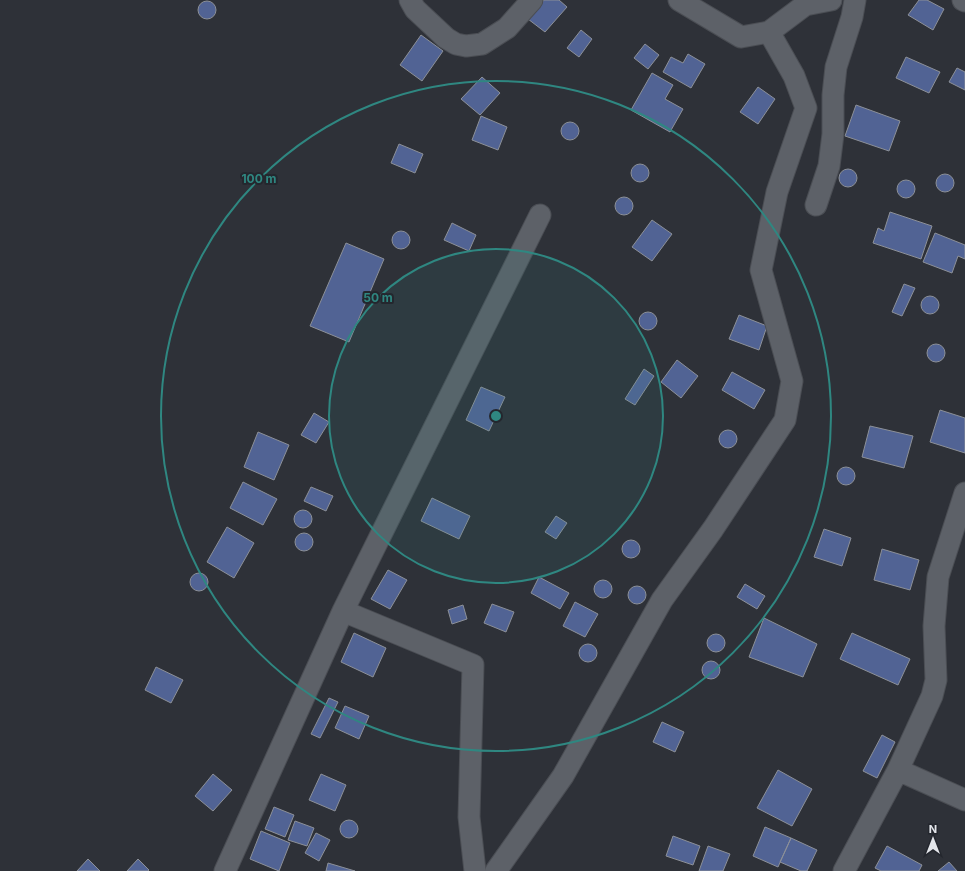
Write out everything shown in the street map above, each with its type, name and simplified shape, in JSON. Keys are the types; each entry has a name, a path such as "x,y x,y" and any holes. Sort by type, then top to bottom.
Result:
{"street":[{"path":"410,0 414,9 446,38 456,44 466,46 482,44 507,28 532,0"},
{"path":"679,0 741,37 768,32 805,2 830,0"},
{"path":"816,205 829,166 833,134 833,94 836,67 852,17 855,0"},
{"path":"496,871 563,776 662,600 722,516 785,420 792,381 761,270 776,192 806,108 794,76 768,32"},
{"path":"225,871 343,611 540,215"},
{"path":"844,871 898,770 933,690 936,680 934,626 938,577 965,493"},
{"path":"343,611 473,665 469,817 475,871"},
{"path":"898,770 965,800"}],"building":[{"path":"544,0 559,0 567,7 545,32 528,19"},
{"path":"919,0 927,0 944,9 933,30 908,15"},
{"path":"203,1 211,1 216,6 214,17 211,19 203,19 198,14 198,6"},
{"path":"581,30 592,39 579,57 567,48"},
{"path":"421,35 443,51 422,81 400,65"},
{"path":"645,44 659,55 648,69 634,58"},
{"path":"688,54 705,64 691,88 663,72 671,57 683,63"},
{"path":"906,57 940,72 929,93 896,78"},
{"path":"957,68 965,72 965,90 949,82"},
{"path":"652,73 673,85 665,99 683,109 670,132 631,110"},
{"path":"482,77 500,93 480,115 461,99"},
{"path":"758,87 775,99 758,124 740,112"},
{"path":"856,105 900,121 889,151 845,136"},
{"path":"481,116 507,127 498,150 472,140"},
{"path":"566,122 574,122 579,127 577,138 574,140 566,140 561,135 561,127"},
{"path":"399,144 423,154 415,173 391,163"},
{"path":"636,164 644,164 649,169 647,180 644,182 636,182 631,177 631,169"},
{"path":"844,169 852,169 857,174 855,185 852,187 844,187 839,182 839,174"},
{"path":"941,174 949,174 954,179 952,190 949,192 941,192 936,187 936,179"},
{"path":"902,180 910,180 915,185 913,196 910,198 902,198 897,193 897,185"},
{"path":"620,197 628,197 633,202 631,213 628,215 620,215 615,210 615,202"},
{"path":"890,212 932,226 921,259 873,243 878,228 884,231"},
{"path":"652,220 672,234 652,261 632,247"},
{"path":"452,223 476,235 469,251 444,240"},
{"path":"397,231 405,231 410,236 408,247 405,249 397,249 392,244 392,236"},
{"path":"935,233 965,245 965,259 958,256 952,273 923,262"},
{"path":"346,243 384,259 349,342 310,326"},
{"path":"904,284 915,288 902,316 892,312"},
{"path":"926,296 934,296 939,301 937,312 934,314 926,314 921,309 921,301"},
{"path":"644,312 652,312 657,317 655,328 652,330 644,330 639,325 639,317"},
{"path":"739,315 767,326 759,350 729,339"},
{"path":"932,344 940,344 945,349 943,360 940,362 932,362 927,357 927,349"},
{"path":"677,360 698,376 681,398 661,382"},
{"path":"644,369 654,376 635,405 625,399"},
{"path":"732,372 765,390 754,409 722,390"},
{"path":"481,387 505,397 489,431 466,420"},
{"path":"940,410 965,418 965,453 930,442"},
{"path":"314,413 329,422 316,443 301,435"},
{"path":"870,426 913,436 904,468 862,457"},
{"path":"724,430 732,430 737,435 735,446 732,448 724,448 719,443 719,435"},
{"path":"258,432 289,445 274,480 244,467"},
{"path":"842,467 850,467 855,472 853,483 850,485 842,485 837,480 837,472"},
{"path":"243,482 277,499 263,525 230,508"},
{"path":"311,487 333,496 326,511 304,501"},
{"path":"432,498 470,516 459,539 421,521"},
{"path":"299,510 307,510 312,515 310,526 307,528 299,528 294,523 294,515"},
{"path":"556,516 567,523 556,539 545,532"},
{"path":"227,527 254,543 234,578 207,562"},
{"path":"824,529 851,538 842,566 814,557"},
{"path":"300,533 308,533 313,538 311,549 308,551 300,551 295,546 295,538"},
{"path":"627,540 635,540 640,545 638,556 635,558 627,558 622,553 622,545"},
{"path":"882,549 919,560 910,590 874,580"},
{"path":"388,570 407,580 390,609 371,599"},
{"path":"195,573 203,573 208,578 206,589 203,591 195,591 190,586 190,578"},
{"path":"539,577 569,593 560,609 531,593"},
{"path":"599,580 607,580 612,585 610,596 607,598 599,598 594,593 594,585"},
{"path":"745,584 765,596 757,609 737,597"},
{"path":"633,586 641,586 646,591 644,602 641,604 633,604 628,599 628,591"},
{"path":"575,602 598,614 585,637 563,626"},
{"path":"492,604 514,612 506,632 484,623"},
{"path":"463,605 467,619 452,624 448,610"},
{"path":"764,618 817,644 803,677 749,657"},
{"path":"354,633 386,648 373,677 341,662"},
{"path":"852,633 910,659 898,685 840,659"},
{"path":"712,634 720,634 725,639 723,650 720,652 712,652 707,647 707,639"},
{"path":"584,644 592,644 597,649 595,660 592,662 584,662 579,657 579,649"},
{"path":"707,661 715,661 720,666 718,677 715,679 707,679 702,674 702,666"},
{"path":"156,667 183,680 171,703 145,690"},
{"path":"329,698 338,702 320,738 311,734"},
{"path":"345,706 369,716 359,739 335,728"},
{"path":"662,722 684,732 675,752 653,742"},
{"path":"882,735 895,742 877,778 863,771"},
{"path":"778,770 812,789 792,826 757,808"},
{"path":"213,774 232,790 213,811 195,796"},
{"path":"321,774 346,785 335,811 309,800"},
{"path":"274,807 294,815 285,837 265,829"},
{"path":"345,820 353,820 358,825 356,836 353,838 345,838 340,833 340,825"},
{"path":"295,821 314,828 307,846 288,840"},
{"path":"765,827 791,838 778,867 753,856"},
{"path":"261,831 290,843 279,871 250,859"},
{"path":"316,833 330,840 319,861 305,853"},
{"path":"673,836 700,846 693,865 666,856"},
{"path":"791,838 817,850 807,871 801,871 780,862"},
{"path":"708,846 730,854 723,871 699,871"},
{"path":"887,846 922,865 919,871 881,871 875,868"},
{"path":"88,859 100,871 77,871"},
{"path":"138,859 149,870 127,871"},
{"path":"949,862 957,871 938,871"},
{"path":"328,863 355,871 326,871"}]}
